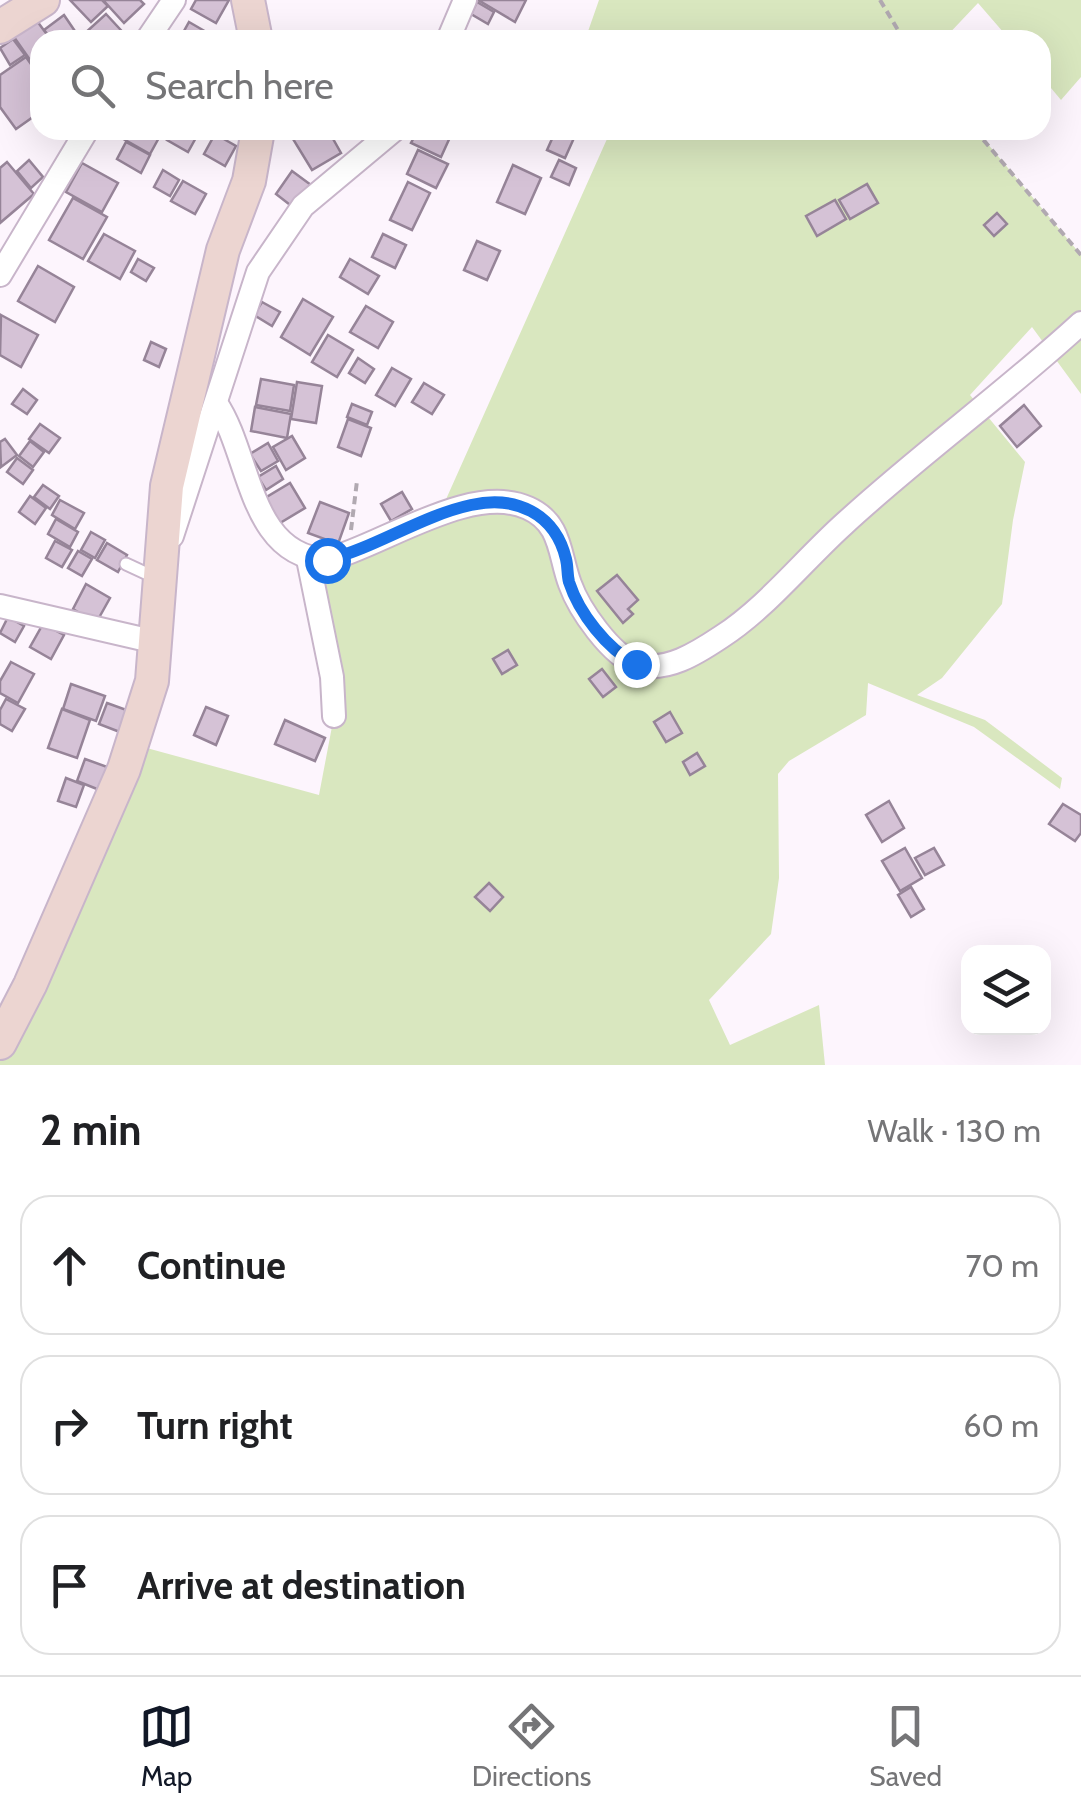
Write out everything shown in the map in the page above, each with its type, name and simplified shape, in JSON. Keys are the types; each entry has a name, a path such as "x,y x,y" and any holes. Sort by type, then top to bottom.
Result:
{"main road":[{"path":"0,28 44,0"},
{"path":"248,0 254,30"},
{"path":"0,1044 30,985 124,769 152,681 168,486 220,261 249,181 256,140"}],"street":[{"path":"154,30 174,0"},
{"path":"452,30 465,0"},
{"path":"0,274 81,140"},
{"path":"163,570 258,272 284,230 318,191 382,140"},
{"path":"216,402 229,422 258,510 288,549 308,560 327,560 472,504 502,502 526,506 543,517 558,537 574,593 608,642 619,655 636,664 658,667 683,659 724,636 844,523 1081,322"},
{"path":"308,560 332,676 334,716"},
{"path":"0,606 156,642"}],"lane":[{"path":"126,564 163,570"}],"path":[{"path":"880,0 898,30"},
{"path":"983,140 1081,255"},
{"path":"348,555 357,481"}],"green space":[{"path":"599,0 1081,0 1081,77 1061,100 1051,88 1051,30 1001,30 978,3 952,30 588,30"},
{"path":"607,140 984,140 1081,255 1081,394 1032,327 970,395 1025,462 1002,604 942,678 917,695 985,720 1062,778 1060,789 974,727 868,683 866,715 789,761 778,774 779,878 771,934 709,1000 730,1045 819,1005 825,1065 0,1065 0,1043 132,744 319,795 334,716 308,559 439,515"}],"building":[{"path":"70,0 102,0 108,6 91,22"},
{"path":"103,0 140,0 144,4 124,23"},
{"path":"196,0 229,0 216,23 191,9"},
{"path":"478,0 526,0 515,22"},
{"path":"477,2 494,12 488,24 471,14"},
{"path":"106,14 121,30 88,30"},
{"path":"64,15 74,30 44,30"},
{"path":"37,21 44,30 30,30 30,60 14,37"},
{"path":"189,22 203,30 185,30"},
{"path":"13,39 25,55 10,65 0,48"},
{"path":"26,57 30,63 30,119 16,129 0,107 0,75"},
{"path":"125,140 158,140 150,154"},
{"path":"167,140 195,140 188,152"},
{"path":"212,140 226,140 236,146 225,166 204,154"},
{"path":"294,140 334,140 341,153 312,170"},
{"path":"413,140 449,140 441,157 411,143"},
{"path":"552,140 573,140 565,158 547,150"},
{"path":"126,142 150,155 141,173 117,159"},
{"path":"418,150 448,164 436,188 407,174"},
{"path":"29,160 43,177 31,188 17,171"},
{"path":"559,160 576,168 569,185 551,177"},
{"path":"7,162 34,194 0,223 0,168"},
{"path":"82,163 118,183 102,212 66,192"},
{"path":"513,165 541,178 525,214 497,202"},
{"path":"163,170 179,180 170,196 154,187"},
{"path":"292,171 311,185 294,208 276,194"},
{"path":"183,181 206,194 195,214 171,201"},
{"path":"408,182 430,193 412,230 390,220"},
{"path":"867,184 878,203 850,219 839,200"},
{"path":"73,198 107,217 83,259 49,240"},
{"path":"835,200 846,219 817,236 806,216"},
{"path":"997,213 1007,224 994,236 984,225"},
{"path":"104,234 135,251 120,279 88,261"},
{"path":"383,234 406,245 395,268 372,257"},
{"path":"477,241 500,251 487,280 464,270"},
{"path":"138,259 154,268 146,281 131,272"},
{"path":"350,259 379,276 368,294 340,277"},
{"path":"38,266 74,287 55,322 18,301"},
{"path":"303,299 333,317 310,355 281,337"},
{"path":"262,302 280,312 272,326 254,315"},
{"path":"366,306 393,322 378,348 350,332"},
{"path":"1,315 38,335 21,367 0,355"},
{"path":"328,335 353,350 337,377 312,362"},
{"path":"151,342 166,349 159,367 144,360"},
{"path":"358,358 374,369 365,383 349,373"},
{"path":"392,368 411,379 395,406 376,395"},
{"path":"261,379 294,385 290,411 256,405"},
{"path":"297,382 322,386 316,423 291,419"},
{"path":"424,383 444,395 432,414 412,402"},
{"path":"23,389 37,400 27,414 12,404"},
{"path":"352,404 372,412 367,425 347,417"},
{"path":"1024,405 1041,426 1017,447 1000,426"},
{"path":"255,407 291,414 287,438 251,431"},
{"path":"348,419 371,428 361,456 338,447"},
{"path":"40,424 60,438 49,453 29,439"},
{"path":"292,436 305,458 286,470 273,447"},
{"path":"5,439 17,455 1,467 0,442"},
{"path":"30,441 44,452 33,467 19,456"},
{"path":"268,443 278,461 261,471 250,454"},
{"path":"17,458 33,470 23,484 7,472"},
{"path":"276,466 283,479 266,490 258,477"},
{"path":"290,483 305,508 280,523 265,498"},
{"path":"43,485 59,496 50,509 34,497"},
{"path":"402,492 412,509 391,521 381,504"},
{"path":"30,496 46,508 35,524 19,512"},
{"path":"60,500 84,513 75,529 52,515"},
{"path":"320,502 349,513 338,544 308,533"},
{"path":"56,519 78,532 70,547 48,534"},
{"path":"91,532 105,540 95,558 81,550"},
{"path":"55,541 72,550 62,567 46,558"},
{"path":"107,543 127,555 118,572 97,560"},
{"path":"78,551 92,559 82,576 68,568"},
{"path":"617,575 638,600 628,609 633,614 623,623 597,591"},
{"path":"86,584 110,598 96,623 73,609"},
{"path":"8,617 24,626 15,642 0,633"},
{"path":"43,624 64,635 51,659 30,647"},
{"path":"508,650 517,665 502,674 493,659"},
{"path":"11,662 34,674 18,703 0,693 0,681"},
{"path":"602,669 616,687 603,697 589,679"},
{"path":"71,684 105,696 96,721 63,709"},
{"path":"6,699 25,709 12,731 0,724 0,710"},
{"path":"107,703 132,712 125,734 99,724"},
{"path":"206,707 228,716 216,745 194,735"},
{"path":"62,709 90,720 77,758 48,748"},
{"path":"670,712 682,733 666,742 654,722"},
{"path":"285,720 325,738 315,761 275,744"},
{"path":"697,753 705,766 690,775 683,762"},
{"path":"85,759 110,768 102,791 77,781"},
{"path":"66,778 84,785 76,807 58,801"},
{"path":"889,801 904,828 882,842 866,815"},
{"path":"1063,804 1081,815 1081,833 1075,841 1049,824"},
{"path":"905,848 922,878 900,891 882,861"},
{"path":"934,848 944,865 925,875 915,858"},
{"path":"489,883 503,897 490,911 475,897"},
{"path":"911,887 924,909 911,917 898,895"}],"route":[{"path":"327,560 472,504 502,502 526,506 543,517 558,537 566,558 568,580 587,616 619,655 636,664"}]}
